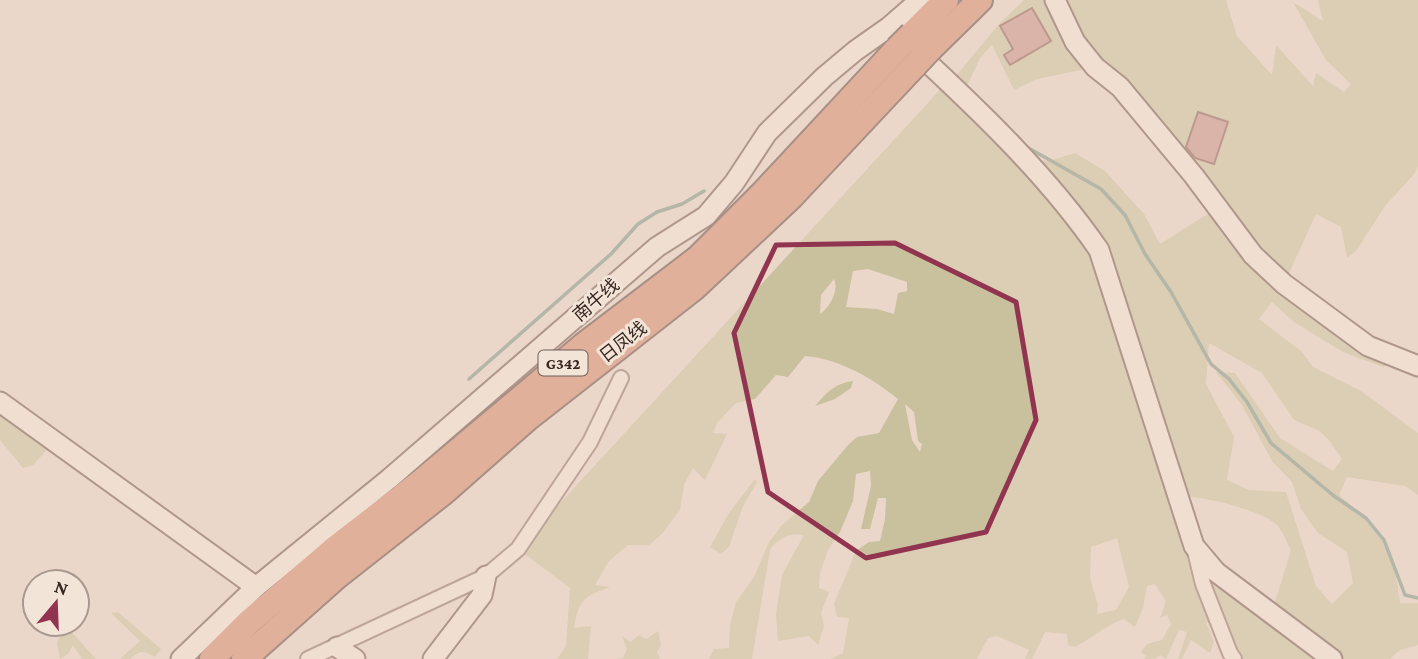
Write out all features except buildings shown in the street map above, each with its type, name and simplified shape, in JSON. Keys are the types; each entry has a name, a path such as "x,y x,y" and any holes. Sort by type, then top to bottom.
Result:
{"highway":[{"name":"日凤线","path":"244,659 336,577 444,492 528,418 694,288 791,197 946,0"},
{"name":"日凤线","path":"212,659 249,622 333,550 422,481 584,345 698,258 908,45 980,0"}],"street":[{"name":"南牛线","path":"181,659 256,587 389,479 657,247 706,216 734,183 767,133 824,77 855,51 908,45 920,0"},
{"path":"1055,0 1075,42 1095,66 1120,87 1194,176 1253,256 1284,284 1368,346 1418,366"},
{"path":"908,45 948,81 1072,211 1099,250 1194,546 1203,584 1234,659"},
{"path":"308,659 486,576 518,549 590,442 621,378"},
{"path":"0,402 256,587"},
{"path":"1194,546 1216,572 1332,659"},
{"path":"433,659 482,595 486,576"},
{"path":"337,647 355,659"}],"highlighted area":[{"path":"895,243 1016,302 1036,420 986,532 866,558 768,492 734,333 776,245"}],"shaded area":[{"path":"1024,0 1044,0 1073,39 1061,0 1226,0 1237,36 1272,75 1276,45 1313,86 1316,73 1344,92 1351,84 1326,60 1293,2 1323,21 1318,0 1418,0 1418,166 1415,173 1385,206 1356,251 1347,258 1341,227 1316,214 1284,284 1403,360 1383,367 1343,352 1294,322 1272,302 1259,319 1301,351 1313,367 1361,391 1418,433 1418,495 1405,486 1347,477 1339,495 1365,519 1383,542 1394,568 1400,603 1418,603 1418,645 1400,650 1390,659 1234,659 1219,627 1206,622 1214,642 1210,653 1191,640 1182,659 1178,659 1187,632 1179,630 1166,659 1160,655 1155,659 1144,659 1146,656 1141,652 1147,644 1162,640 1171,624 1167,615 1160,618 1166,601 1155,584 1147,586 1143,608 1135,627 1124,619 1118,621 1075,647 1068,645 1067,634 1045,632 1032,659 1025,659 1029,650 997,636 988,638 977,659 831,659 843,653 849,618 837,617 834,604 856,551 869,542 880,541 885,519 886,498 878,498 870,529 861,529 871,486 870,471 856,474 853,501 840,532 828,550 820,573 819,588 829,592 821,613 824,626 818,645 809,636 778,641 776,614 782,575 804,535 794,534 781,539 770,550 752,659 709,659 714,649 729,648 730,625 736,602 754,577 769,542 782,525 809,502 818,481 848,445 857,437 879,433 898,399 843,365 805,356 788,377 776,375 755,399 736,403 717,423 713,433 727,434 705,480 693,468 684,485 680,510 662,534 649,545 628,545 609,561 595,585 610,587 588,597 580,605 574,628 591,626 588,659 557,659 566,646 570,588 518,549 948,81 1022,158 1049,161 1075,153 1105,171 1144,214 1160,244 1217,208 1095,67 1037,79 1014,90 992,45 980,58 966,88 955,77 999,24","holes":["868,269 907,282 907,291 898,293 894,314 877,309 846,307 853,271","834,279 833,298 820,314 821,295","1209,343 1262,373 1294,420 1318,430 1342,459 1333,471 1280,438 1235,373 1216,372 1242,405 1272,461 1292,482 1301,509 1318,533 1347,552 1353,583 1332,604 1316,586 1286,492 1249,490 1227,480 1234,437 1206,384","905,404 914,412 918,441 922,444 920,452 912,440","1180,496 1232,505 1270,520 1278,526 1291,550 1272,612 1194,546","1117,538 1129,587 1116,610 1097,614 1098,605 1090,578 1091,547"]},
{"path":"853,381 851,388 835,399 815,406 831,389"},
{"path":"0,402 54,442 33,465 23,468 0,440"},
{"path":"755,479 757,482 743,506 729,547 721,554 710,547 729,513"},
{"path":"118,612 161,649 155,657 142,652 130,659 120,659 140,641 111,613"},
{"path":"658,631 661,645 657,652 660,659 615,659 623,658 627,649 622,636 631,642 639,635 646,639"},
{"path":"59,638 77,638 96,659 82,659 73,645 68,654 60,659 57,643"}],"waterway":[{"path":"1025,146 1101,189 1125,215 1145,254 1171,292 1211,364 1229,379 1247,402 1271,443 1334,496 1366,518 1384,540 1405,595 1418,598"},
{"path":"469,379 611,254 638,224 657,212 682,204 704,191"}]}
